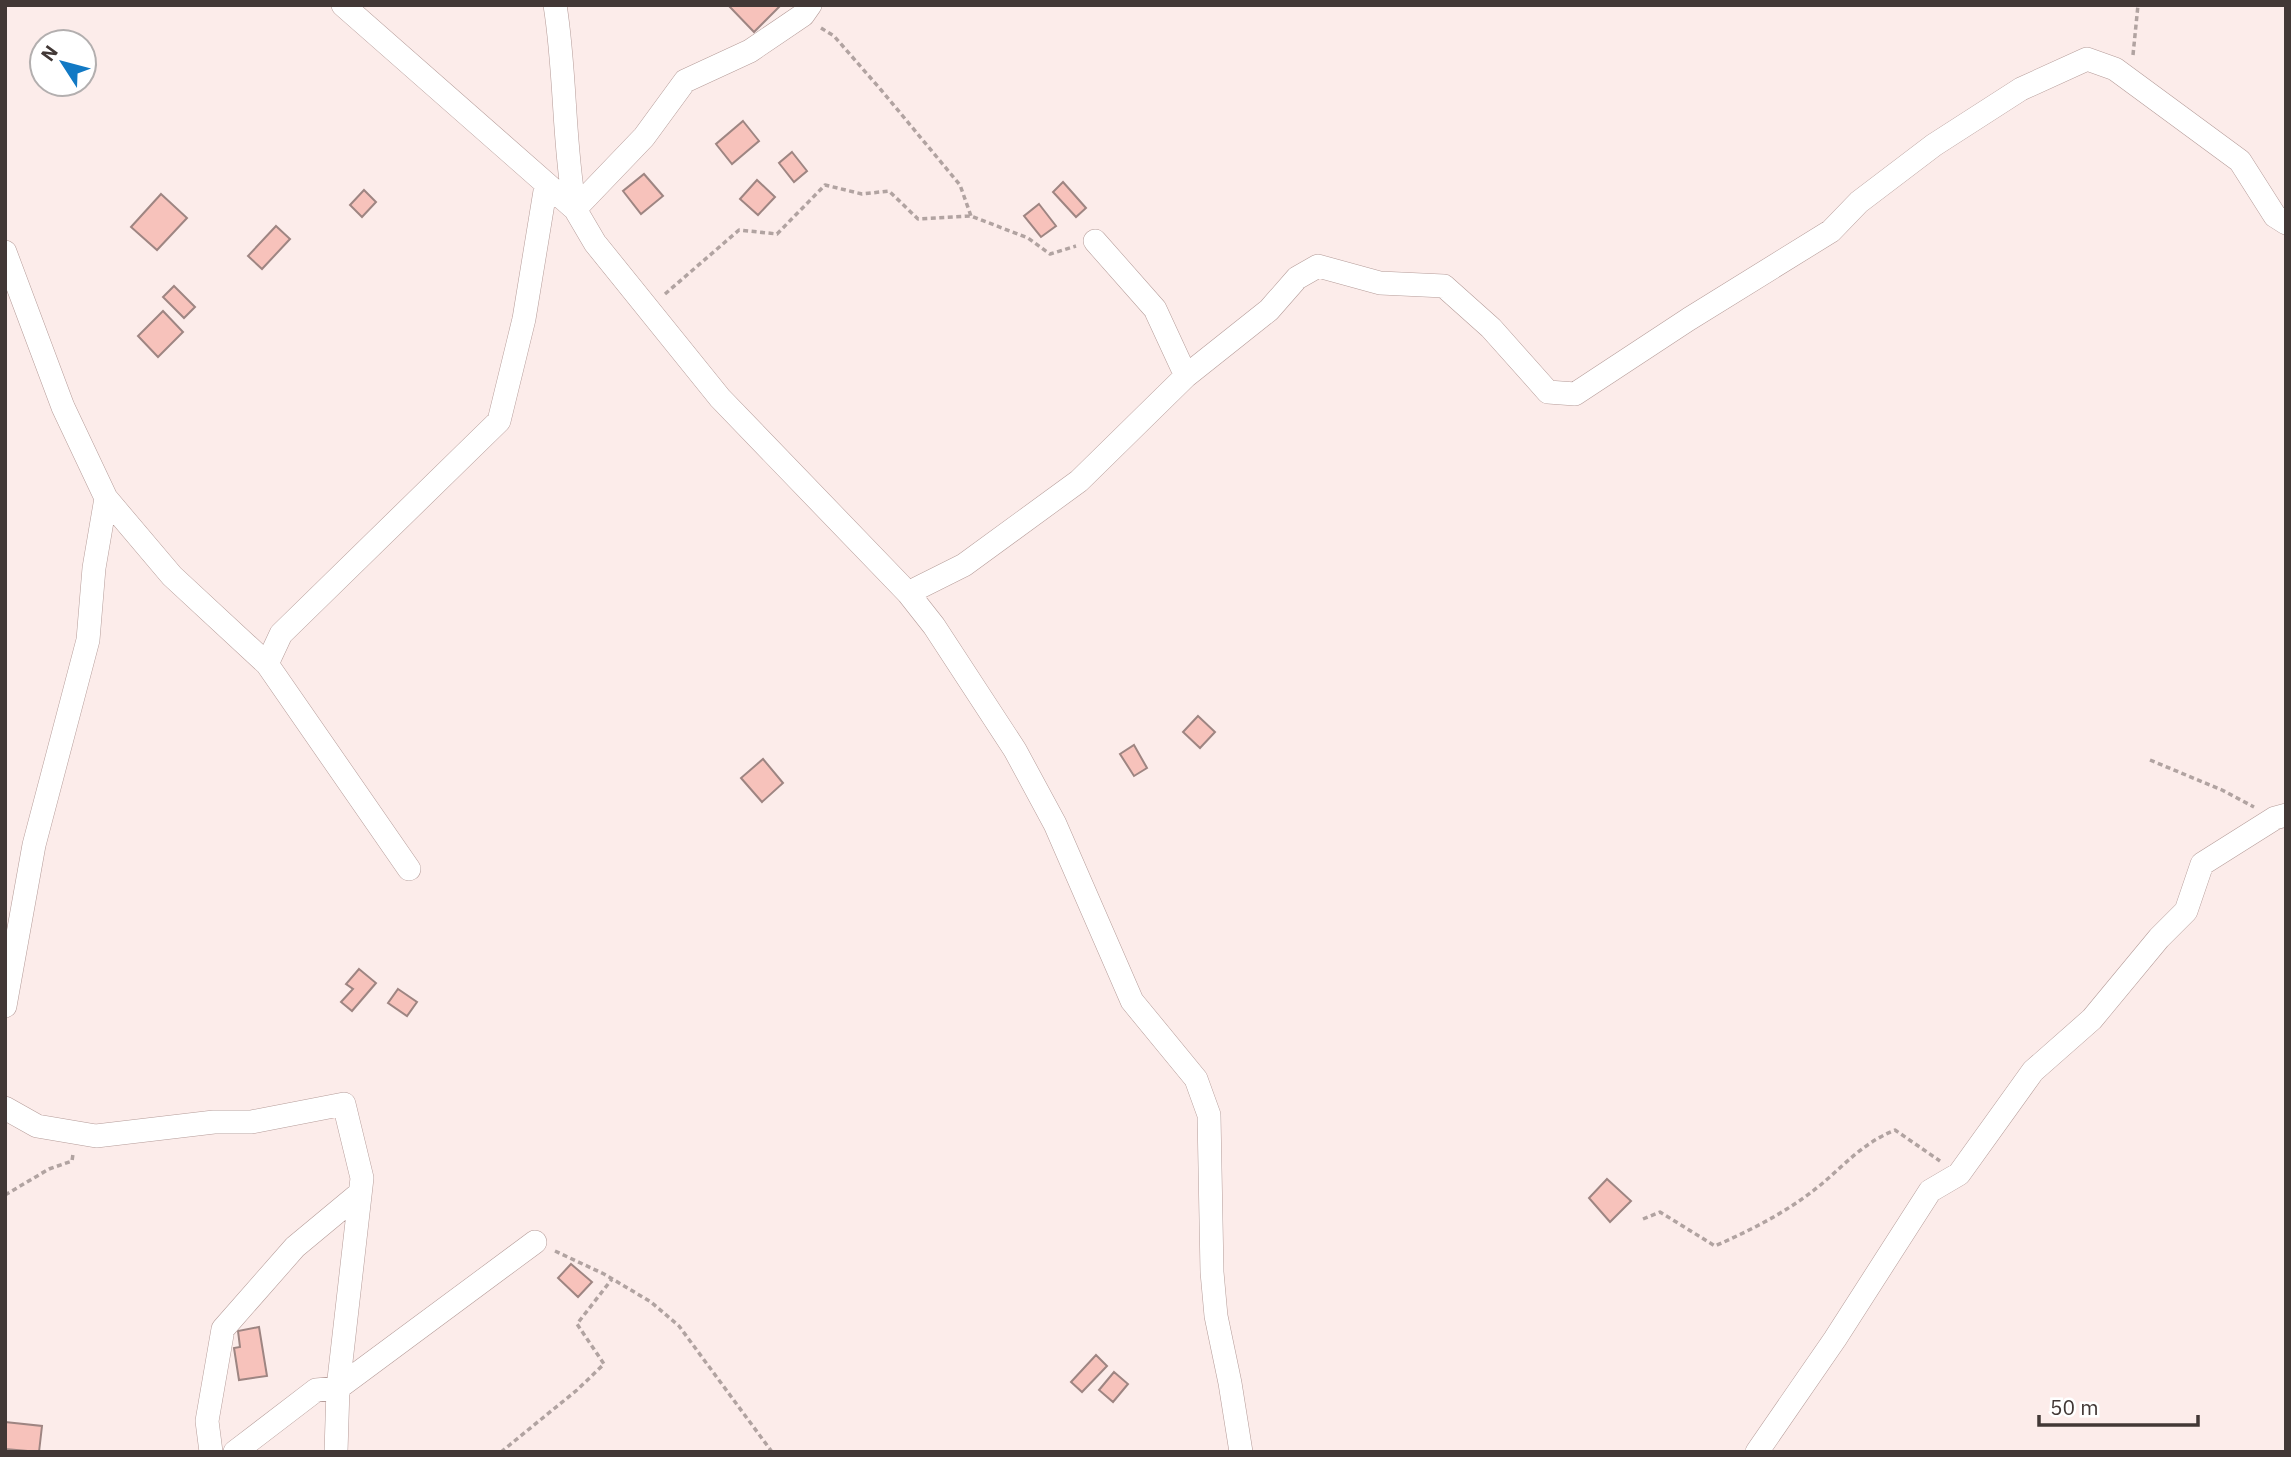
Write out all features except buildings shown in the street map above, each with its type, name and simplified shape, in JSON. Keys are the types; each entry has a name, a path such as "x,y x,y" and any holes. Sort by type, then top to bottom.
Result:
{"street":[{"path":"343,5 575,209 595,243 720,398 908,593 934,626 1015,750 1055,824 1132,1001 1196,1079 1209,1115 1212,1272 1216,1316 1241,1452"},
{"path":"555,5 567,166 575,209"},
{"path":"575,209 644,137 685,81 750,51 806,10"},
{"path":"908,593 964,565 1079,481 1186,376 1269,310 1297,278 1318,266 1380,283 1444,286 1491,328 1548,392 1575,394 1689,319 1831,232 1859,202 1934,145 2021,89 2087,59 2115,68 2240,161 2274,216 2286,223"},
{"path":"267,664 282,634 499,421 524,319 546,185"},
{"path":"1095,240 1155,309 1186,376"},
{"path":"5,252 63,407 106,498 172,576 267,664 409,869"},
{"path":"5,1006 34,845 88,640 94,568 106,498"},
{"path":"1756,1452 1835,1339 1930,1191 1959,1174 2032,1071 2092,1019 2159,938 2186,911 2202,864 2280,817"},
{"path":"5,1108 37,1126 96,1136 214,1122 251,1122 344,1104 362,1178 338,1388 336,1452"},
{"path":"211,1452 207,1421 223,1329 295,1247 360,1193"},
{"path":"235,1452 316,1390 338,1388 535,1242"}],"path":[{"path":"2129,79 2138,5"},
{"path":"806,10 834,36 960,185 971,216"},
{"path":"647,309 739,230 777,234 825,185 862,194 889,191 918,219 971,216 996,228 1028,238 1050,254 1095,240"},
{"path":"2150,760 2280,817"},
{"path":"1643,1219 1660,1212 1715,1246 1760,1225 1816,1189 1873,1139 1895,1130 1959,1174"},
{"path":"5,1195 50,1169 72,1161 74,1132"},
{"path":"535,1242 651,1301 679,1326 772,1452"},
{"path":"502,1452 604,1364 577,1324 612,1279"}]}
